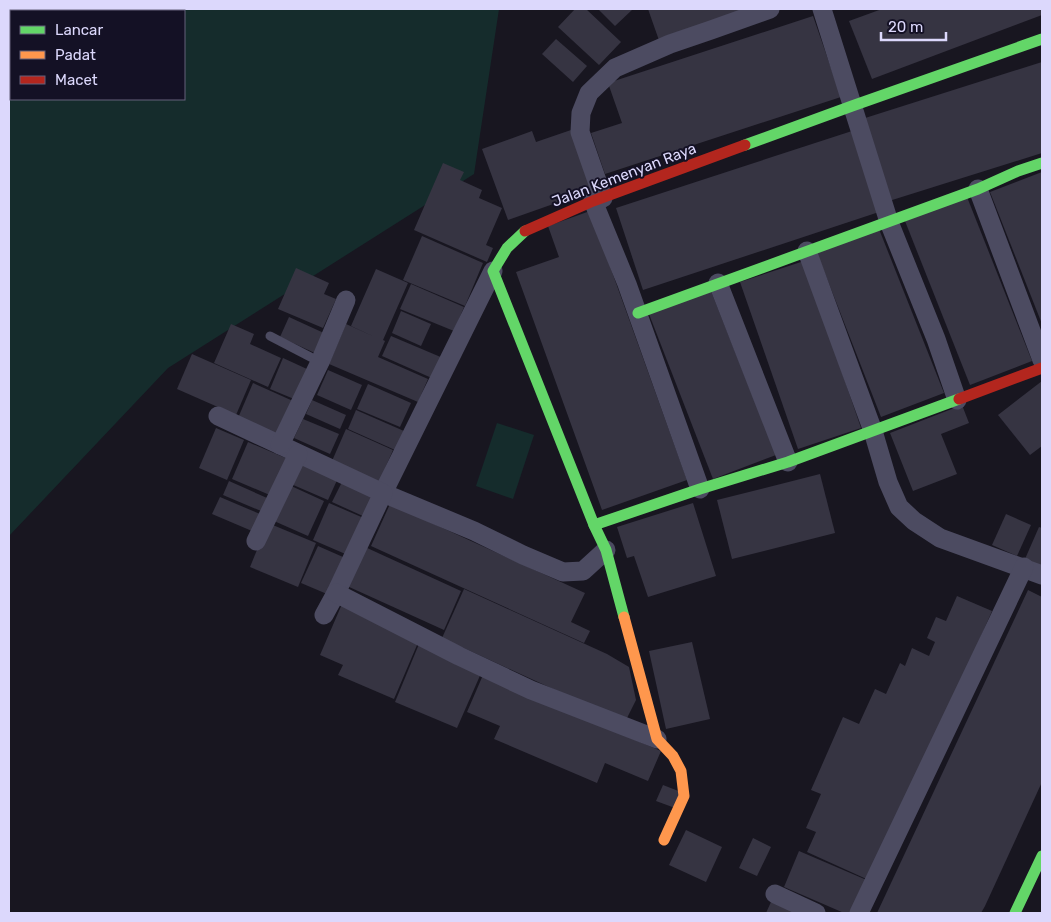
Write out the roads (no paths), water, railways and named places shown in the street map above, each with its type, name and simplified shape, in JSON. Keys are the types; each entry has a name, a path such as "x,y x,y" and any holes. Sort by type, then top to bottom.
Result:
{"street":[{"path":"700,489 598,199 580,132 581,113 589,92 615,68 670,44 770,9"},
{"path":"822,9 889,222 936,339 957,400"},
{"name":"Jalan Kemenyan Raya","path":"493,271 507,248 526,230 598,199 1042,39"},
{"path":"638,313 978,189 1018,171 1042,163"},
{"path":"978,189 1042,360"},
{"path":"807,251 873,431 888,482 899,507 914,521 940,538 1042,575"},
{"path":"324,615 493,271"},
{"path":"493,271 594,526 606,550 657,739"},
{"path":"718,283 788,462"},
{"path":"280,445 320,362 346,300"},
{"path":"594,526 700,489 788,462 1042,368"},
{"path":"218,416 383,493 474,531 563,572 582,571 606,550"},
{"path":"256,541 298,454"},
{"path":"859,913 1024,568"},
{"path":"336,593 459,656 531,690 657,739 673,756 681,771 684,796 664,840"},
{"path":"1015,913 1042,856"},
{"path":"775,894 816,913"}],"lane":[{"path":"270,336 320,362"}]}
